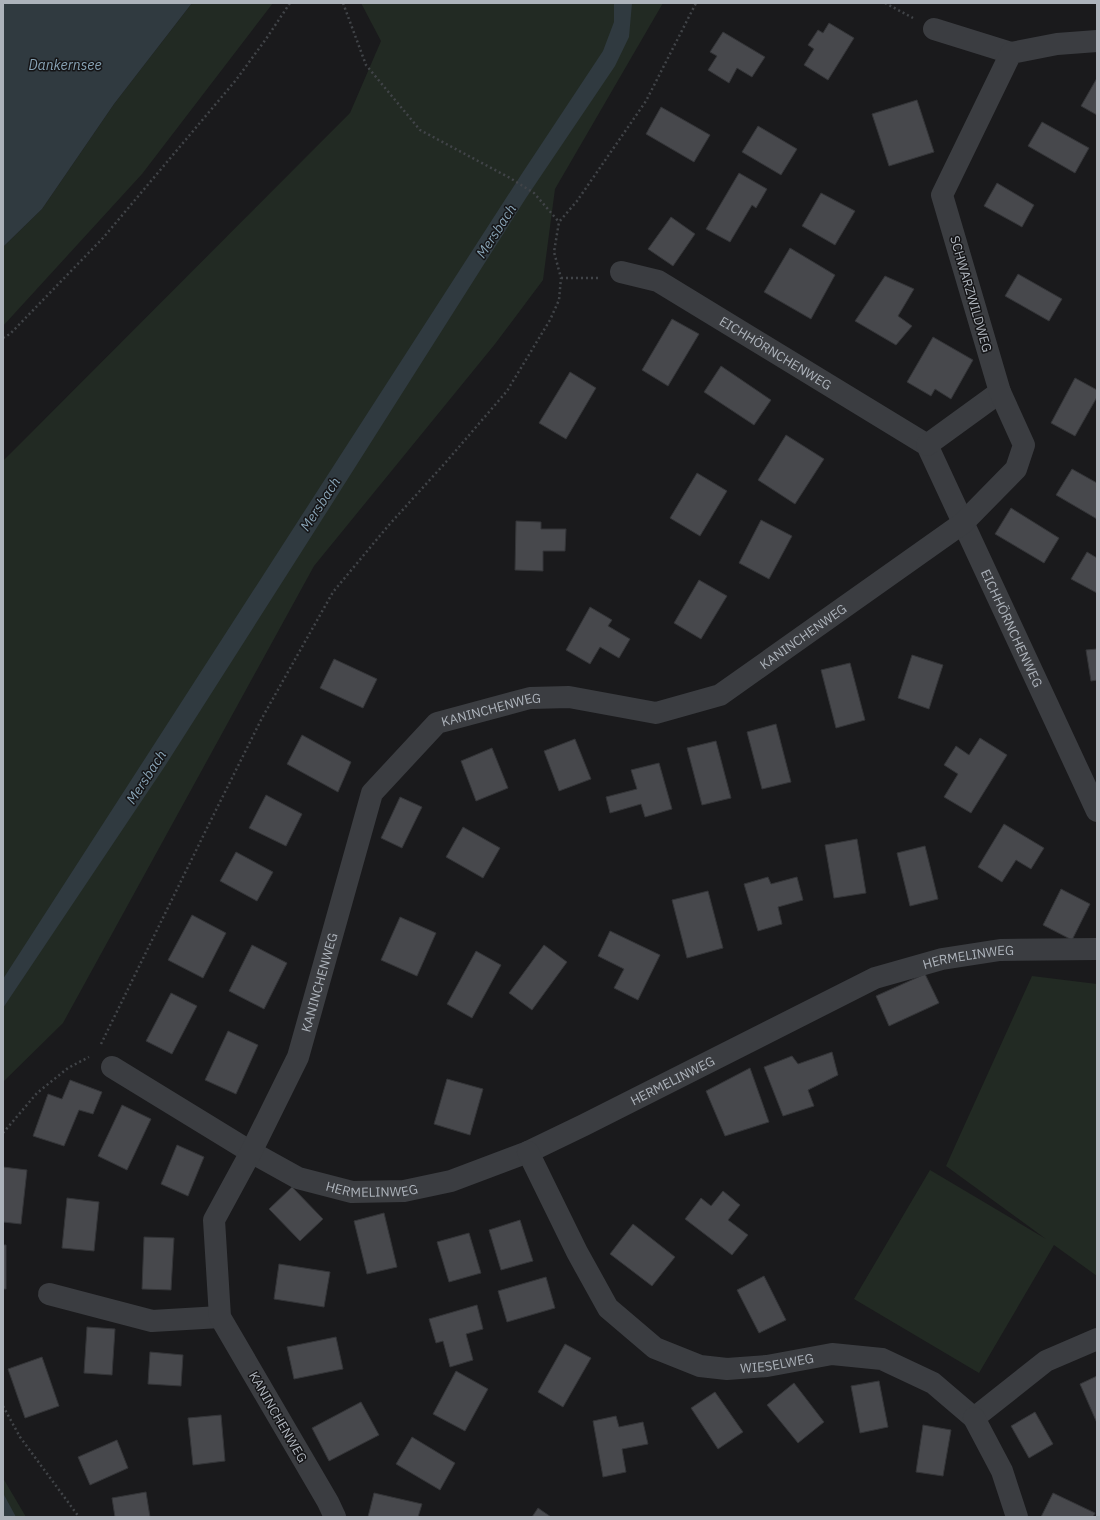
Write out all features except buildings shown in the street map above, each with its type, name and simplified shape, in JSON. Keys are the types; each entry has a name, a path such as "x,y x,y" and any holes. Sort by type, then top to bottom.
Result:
{"street":[{"path":"934,29 1011,53 1057,44 1097,41"},
{"name":"SCHWARZWILDWEG","path":"963,523 1016,470 1024,445 1000,392 942,195 1011,53"},
{"name":"EICHHÖRNCHENWEG","path":"620,272 658,280 926,445 1097,811"},
{"path":"926,445 1000,392"},
{"name":"KANINCHENWEG","path":"335,1517 328,1502 220,1317 214,1220 251,1152 298,1057 372,793 437,723 530,698 570,697 656,713 720,695 963,523"},
{"name":"HERMELINWEG","path":"251,1152 298,1178 352,1192 404,1191 451,1181 528,1152 875,978 942,958 1000,950 1097,948"},
{"path":"112,1067 251,1152"},
{"name":"WIESELWEG","path":"528,1152 608,1308 655,1348 700,1366 727,1369 767,1366 832,1354 882,1359 933,1383 974,1418"},
{"path":"49,1294 152,1321 220,1317"},
{"path":"1017,1517 1002,1471 974,1418 1046,1362 1097,1339"}],"path":[{"path":"3,338 10,334 103,238 236,80 290,3"},
{"path":"343,3 366,65 420,130 510,178 534,193 560,222"},
{"path":"100,1047 206,829 262,718 333,592 388,526 507,391 550,320 559,300 561,278 554,252 560,222 577,201 646,101 696,3"},
{"path":"885,3 934,29"},
{"path":"561,278 596,278 620,272"},
{"path":"3,1133 37,1093 68,1068 91,1056"},
{"path":"3,1406 20,1436 79,1517"}],"shaded area":[{"path":"192,3 273,3 142,174 3,326 3,247 42,209 114,104"},
{"path":"361,3 663,3 555,189 543,280 495,344 314,566 63,1023 3,1082 3,461 350,113 381,41"},
{"path":"1032,976 1097,984 1097,1276 1054,1245 979,1373 854,1299 930,1170 1046,1239 946,1166"},
{"path":"3,1478 26,1517 3,1517"}],"water":[{"name":"Dankernsee","path":"3,3 192,3 114,104 42,209 3,247"},
{"name":"Mersbach","path":"614,3 632,3 629,37 615,66 526,198 165,766 3,1008 3,979 521,175 603,51 614,22"},
{"path":"3,1493 16,1517 3,1517"}]}
